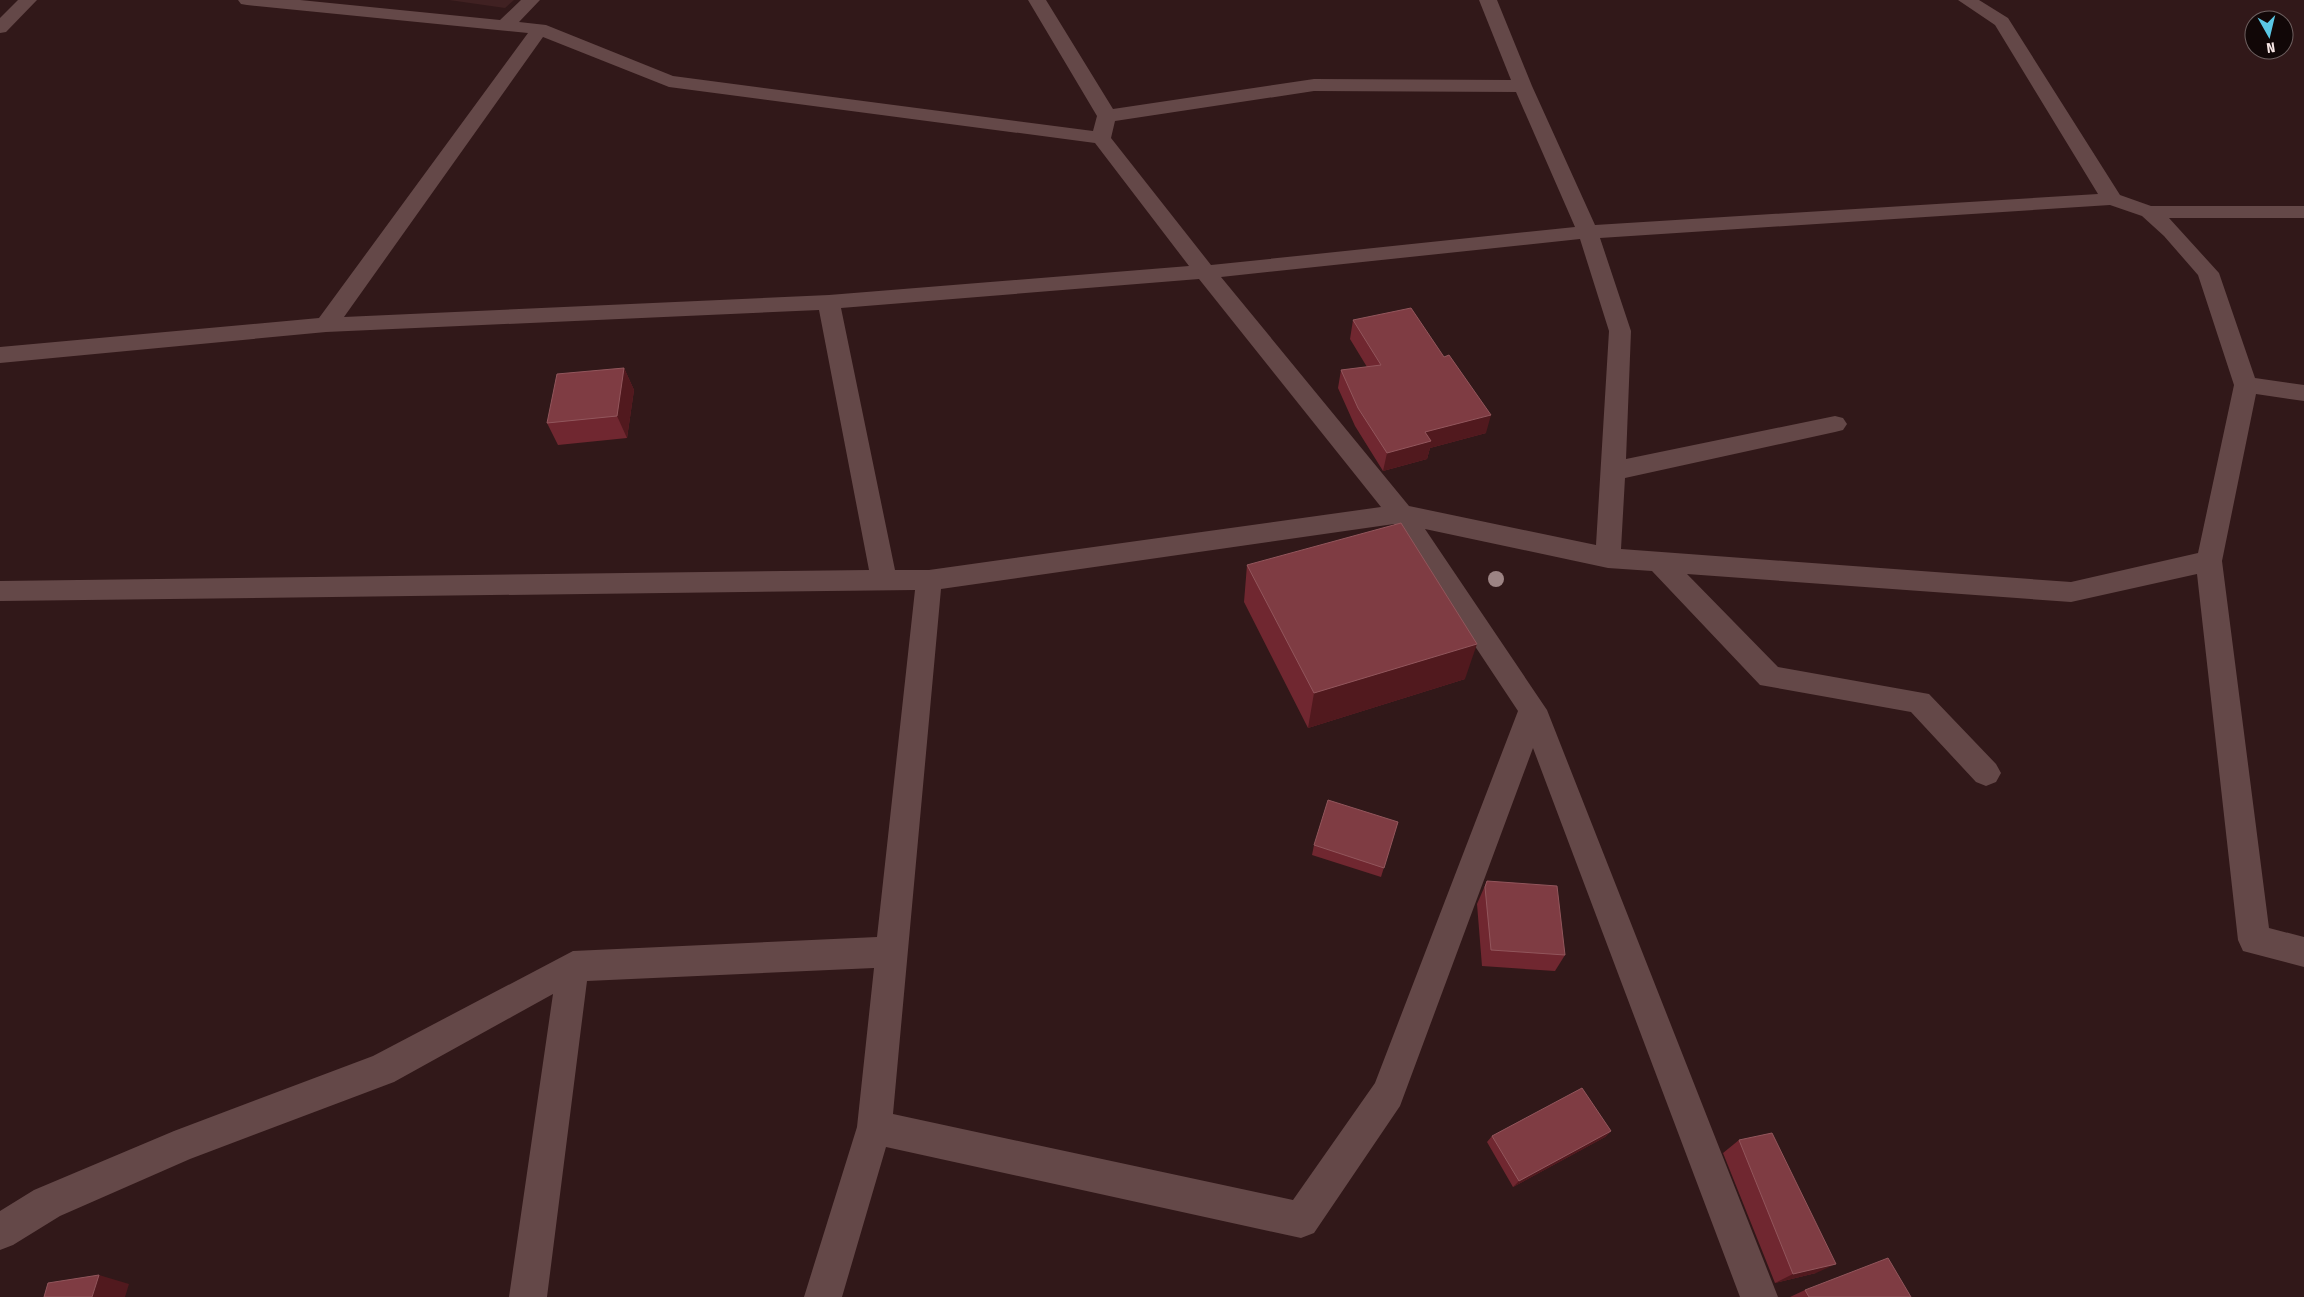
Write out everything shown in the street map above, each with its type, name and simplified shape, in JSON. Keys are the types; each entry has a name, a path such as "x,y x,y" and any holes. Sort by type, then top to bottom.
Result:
{"street":[{"path":"0,28 28,0"},
{"path":"247,0 540,30 668,81 1101,138 1205,272 1401,514 1533,710 1759,1297"},
{"path":"504,26 531,0"},
{"path":"1037,0 1107,116 1101,138"},
{"path":"1488,0 1523,86 1588,232 1620,331 1608,558"},
{"path":"1967,0 2002,22 2112,199"},
{"path":"326,325 540,30"},
{"path":"1107,116 1314,85 1523,86"},
{"path":"0,355 326,325 829,302 1205,272 1588,232 2112,199 2149,212 2304,212"},
{"path":"2149,212 2171,231 2208,273 2246,384 2209,561 2254,940 2304,952"},
{"path":"829,302 884,581"},
{"path":"2246,384 2304,393"},
{"path":"1613,471 1835,424"},
{"path":"0,592 929,580 1401,514 1608,558 2071,592 2209,561"},
{"path":"1659,562 1770,677 1919,702 1986,773"},
{"path":"823,1297 874,1127 929,580"},
{"path":"874,1127 1301,1220 1388,1094 1533,710"},
{"path":"0,1232 47,1203 186,1143 382,1070 573,966 892,952"},
{"path":"528,1297 573,966"}],"shaded area":[{"path":"449,0 514,0 505,8"}],"building":[{"path":"1411,308 1444,357 1449,355 1491,415 1425,432 1431,441 1387,453 1358,408 1341,370 1381,365 1353,320"},
{"path":"624,368 617,416 547,423 557,374"},
{"path":"1401,523 1477,644 1314,693 1247,565"},
{"path":"1328,800 1398,822 1384,868 1314,845"},
{"path":"1487,881 1557,886 1565,955 1491,950 1485,887"},
{"path":"1582,1088 1611,1131 1519,1181 1492,1136"},
{"path":"1772,1133 1836,1264 1793,1274 1739,1140"},
{"path":"1888,1258 1911,1297 1809,1297 1805,1290"},
{"path":"99,1275 92,1297 44,1297 48,1283"}]}
